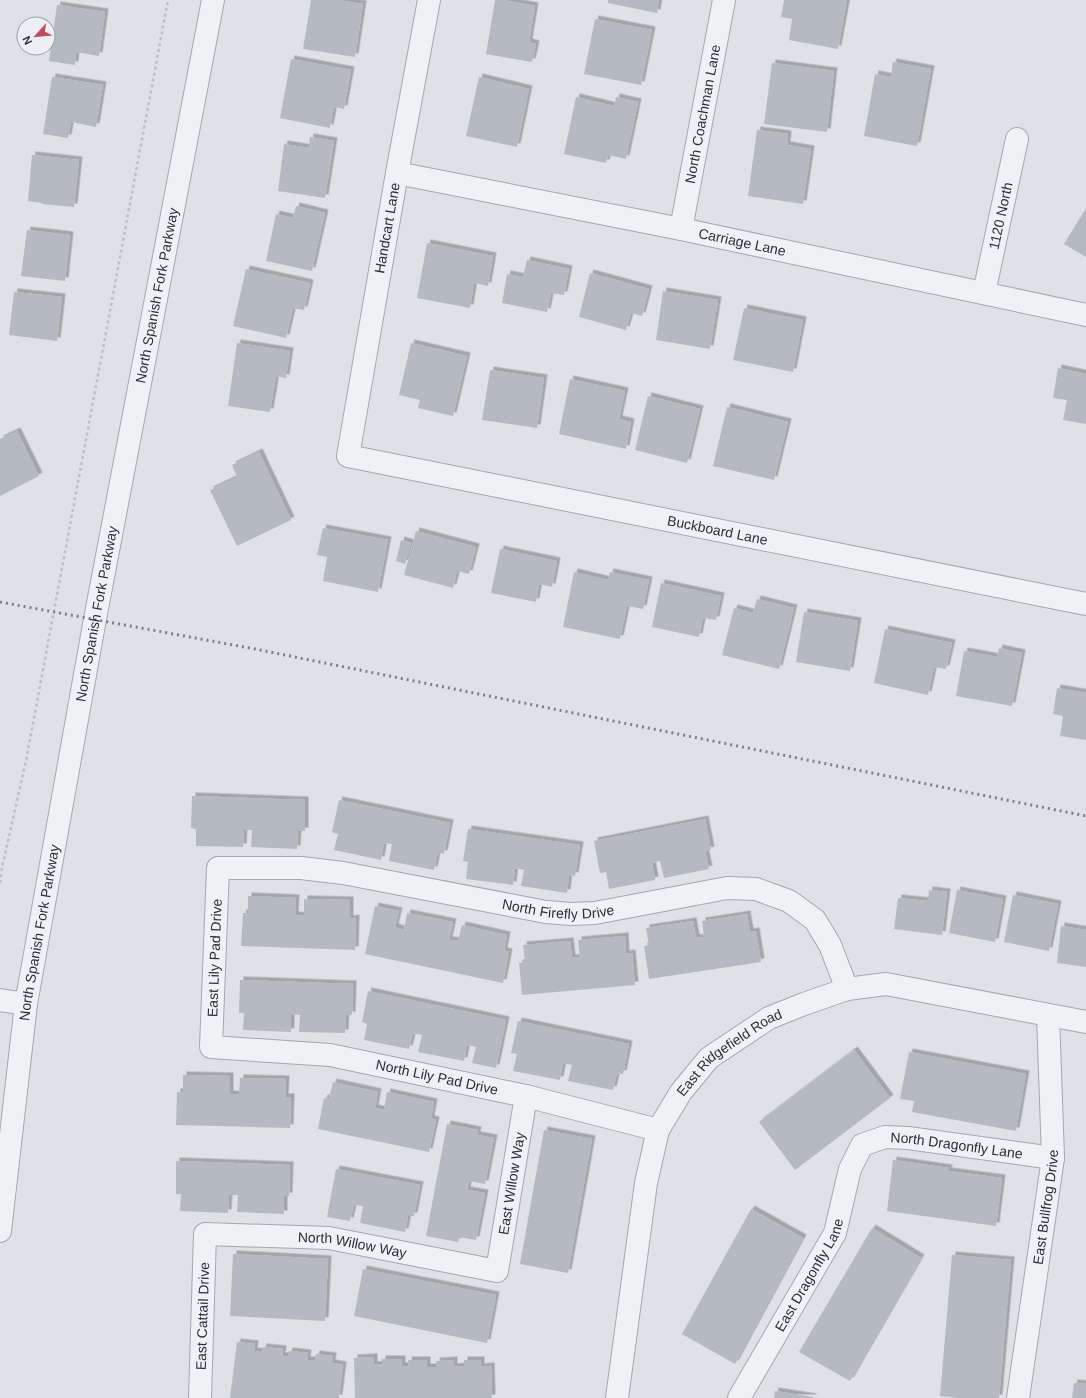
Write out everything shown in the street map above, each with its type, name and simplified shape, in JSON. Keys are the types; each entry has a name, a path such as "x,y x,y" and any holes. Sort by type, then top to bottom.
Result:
{"street":[{"name":"North Spanish Fork Parkway","path":"0,1231 26,1004 94,627 213,0"},
{"name":"Handcart Lane","path":"348,456 397,173 429,0"},
{"name":"North Coachman Lane","path":"681,229 724,0"},
{"name":"1120 North","path":"984,293 1017,139"},
{"name":"Carriage Lane","path":"397,173 681,229 1086,315"},
{"name":"Buckboard Lane","path":"348,456 1086,604"},
{"name":"North Firefly Drive","path":"218,868 320,869 546,912 571,914 595,913 727,888 756,889 789,901 815,920 830,945 847,989"},
{"name":"East Lily Pad Drive","path":"211,1047 218,868"},
{"name":"East Ridgefield Road","path":"617,1398 646,1183 658,1130 681,1092 709,1058 770,1018 847,989 886,984 1086,1022"},
{"path":"0,1000 26,1004"},
{"name":"East Bullfrog Drive","path":"1018,1398 1053,1158 1048,1014"},
{"name":"North Lily Pad Drive","path":"211,1047 330,1055 526,1096 658,1130"},
{"name":"East Willow Way","path":"497,1271 526,1096"},
{"name":"North Dragonfly Lane","path":"862,1146 884,1137 908,1138 1053,1158"},
{"name":"East Dragonfly Lane","path":"739,1398 836,1233 850,1169 862,1146"},
{"name":"North Willow Way","path":"205,1234 329,1238 497,1271"},
{"name":"East Cattail Drive","path":"200,1398 205,1234"}],"path":[{"path":"0,883 2,867 29,746 168,0"}],"building":[{"path":"311,0 338,0 363,4 355,57 303,49"},
{"path":"495,0 535,6 529,42 536,44 532,62 486,54"},
{"path":"608,0 659,0 657,13 608,3"},
{"path":"784,0 847,0 838,49 789,40 792,19 781,17"},
{"path":"57,5 105,12 99,56 76,52 75,65 49,61 50,56 56,56 55,16"},
{"path":"595,19 652,30 641,85 584,74"},
{"path":"291,59 351,70 344,109 334,107 330,128 280,118"},
{"path":"893,62 931,69 917,146 864,136 875,74 891,77"},
{"path":"772,63 834,71 827,132 764,124"},
{"path":"52,77 103,85 96,127 71,122 68,138 43,134"},
{"path":"479,77 529,89 517,147 466,136"},
{"path":"576,97 614,106 616,97 638,102 626,159 608,155 606,163 564,154"},
{"path":"757,130 788,134 787,145 811,149 803,204 748,196"},
{"path":"310,137 334,141 325,198 278,191 284,144 309,148"},
{"path":"32,155 79,160 74,207 28,201"},
{"path":"296,206 325,213 312,271 266,261 276,214 293,218"},
{"path":"1086,208 1086,257 1064,244"},
{"path":"27,230 70,235 65,281 21,276"},
{"path":"427,243 493,256 488,286 474,283 470,308 417,298"},
{"path":"527,260 569,269 564,295 551,293 547,312 502,303 507,274 523,277"},
{"path":"246,269 310,283 304,310 293,308 286,338 233,326"},
{"path":"590,273 649,289 642,316 631,313 626,330 579,317"},
{"path":"663,291 718,300 710,349 656,340"},
{"path":"14,292 62,297 57,341 9,335"},
{"path":"744,308 803,320 793,372 733,360"},
{"path":"237,343 290,351 286,378 276,376 270,412 228,406"},
{"path":"411,343 467,356 453,416 418,408 420,400 399,395"},
{"path":"1058,368 1086,374 1086,424 1063,420 1067,400 1053,398"},
{"path":"490,370 544,378 537,428 482,420"},
{"path":"570,379 625,391 619,419 631,422 626,449 559,434"},
{"path":"648,396 700,409 687,463 635,450"},
{"path":"727,407 788,422 774,480 713,466"},
{"path":"17,431 39,476 0,496 0,439"},
{"path":"259,452 291,520 237,546 210,490 237,477 232,465"},
{"path":"323,528 388,540 378,592 323,581 327,557 317,555"},
{"path":"416,531 476,547 469,574 457,571 453,588 404,575"},
{"path":"401,540 411,543 405,564 396,561"},
{"path":"500,549 557,561 552,587 539,584 536,602 491,593"},
{"path":"574,572 608,580 610,572 649,580 643,609 627,606 620,639 563,627"},
{"path":"661,583 721,596 716,620 703,618 699,637 652,627"},
{"path":"757,599 794,608 779,669 722,655 734,608 753,613"},
{"path":"804,612 858,621 850,671 796,662"},
{"path":"885,629 952,643 946,669 934,667 928,695 874,683"},
{"path":"999,648 1022,653 1012,706 956,696 964,651 997,657"},
{"path":"1057,688 1086,693 1086,740 1060,736 1063,716 1053,714"},
{"path":"192,796 305,800 305,831 298,831 297,849 251,847 252,830 244,830 243,847 196,846 196,829 191,828"},
{"path":"339,800 450,823 444,854 438,852 434,870 389,861 392,844 384,843 381,860 334,850 338,834 332,832"},
{"path":"705,819 711,850 705,851 709,869 664,878 660,861 652,863 655,880 609,889 606,872 600,873 594,841"},
{"path":"468,829 580,845 575,876 569,875 567,893 521,886 524,870 515,868 513,885 466,879 468,862 463,861"},
{"path":"929,890 947,892 942,935 894,929 898,898 928,901"},
{"path":"957,890 1003,899 995,942 949,933"},
{"path":"1013,895 1058,904 1049,951 1004,942"},
{"path":"248,896 296,898 295,915 304,916 304,899 350,900 350,919 356,918 355,950 241,946 243,913 248,913"},
{"path":"375,906 399,911 395,927 404,930 407,913 453,922 449,940 458,941 462,925 507,935 504,951 509,952 503,983 365,954"},
{"path":"747,914 750,932 756,931 761,962 649,979 644,946 649,945 646,928 693,921 696,938 704,937 702,921"},
{"path":"1061,926 1086,930 1086,967 1057,963"},
{"path":"625,936 626,954 632,953 635,985 522,995 519,963 525,962 523,945 570,941 572,958 580,957 578,940"},
{"path":"240,980 353,984 352,1015 346,1015 345,1033 299,1032 300,1015 291,1014 291,1032 243,1030 244,1013 239,1013"},
{"path":"368,991 506,1020 496,1068 472,1063 476,1047 467,1045 464,1061 418,1052 422,1035 413,1033 409,1049 364,1040 367,1024 362,1022"},
{"path":"518,1021 629,1044 623,1074 617,1073 613,1090 568,1081 572,1065 563,1063 560,1080 513,1071 517,1054 511,1053"},
{"path":"854,1050 890,1098 795,1170 759,1122"},
{"path":"909,1052 1026,1074 1016,1131 912,1112 914,1101 900,1099"},
{"path":"183,1075 230,1076 230,1094 239,1095 240,1078 286,1079 285,1097 291,1097 290,1128 176,1125 177,1092 183,1092"},
{"path":"333,1082 378,1092 375,1108 384,1110 387,1092 434,1102 431,1119 436,1120 429,1152 318,1129 324,1098 329,1099"},
{"path":"447,1124 478,1130 477,1135 494,1138 485,1184 469,1181 467,1190 485,1193 476,1240 459,1237 458,1242 426,1236"},
{"path":"544,1130 592,1139 568,1273 520,1264"},
{"path":"893,1160 949,1168 948,1171 1002,1178 996,1226 887,1211"},
{"path":"176,1161 290,1165 289,1196 284,1196 284,1214 237,1212 238,1195 229,1195 228,1213 180,1211 181,1194 176,1194"},
{"path":"336,1169 420,1185 414,1216 408,1216 405,1232 360,1223 363,1206 354,1205 350,1221 327,1217"},
{"path":"751,1209 803,1238 735,1364 682,1334"},
{"path":"872,1228 921,1258 850,1381 799,1352"},
{"path":"233,1254 328,1259 325,1321 230,1316"},
{"path":"952,1255 1011,1260 999,1398 958,1398 940,1396"},
{"path":"363,1269 496,1295 487,1343 354,1316"},
{"path":"237,1342 255,1344 254,1351 262,1352 263,1347 283,1349 282,1356 288,1356 289,1351 308,1353 307,1360 315,1360 316,1354 333,1356 332,1363 343,1365 339,1398 230,1398"},
{"path":"374,1357 374,1365 382,1364 382,1359 402,1359 402,1366 409,1366 408,1360 427,1360 427,1367 437,1367 436,1361 454,1360 454,1367 464,1366 464,1360 481,1360 481,1367 491,1366 492,1398 355,1398 354,1358"},
{"path":"1074,1383 1086,1384 1086,1398 1072,1398"},
{"path":"775,1391 813,1397 813,1398 774,1398"}],"railway":[{"path":"0,602 255,649 1086,816"}]}
